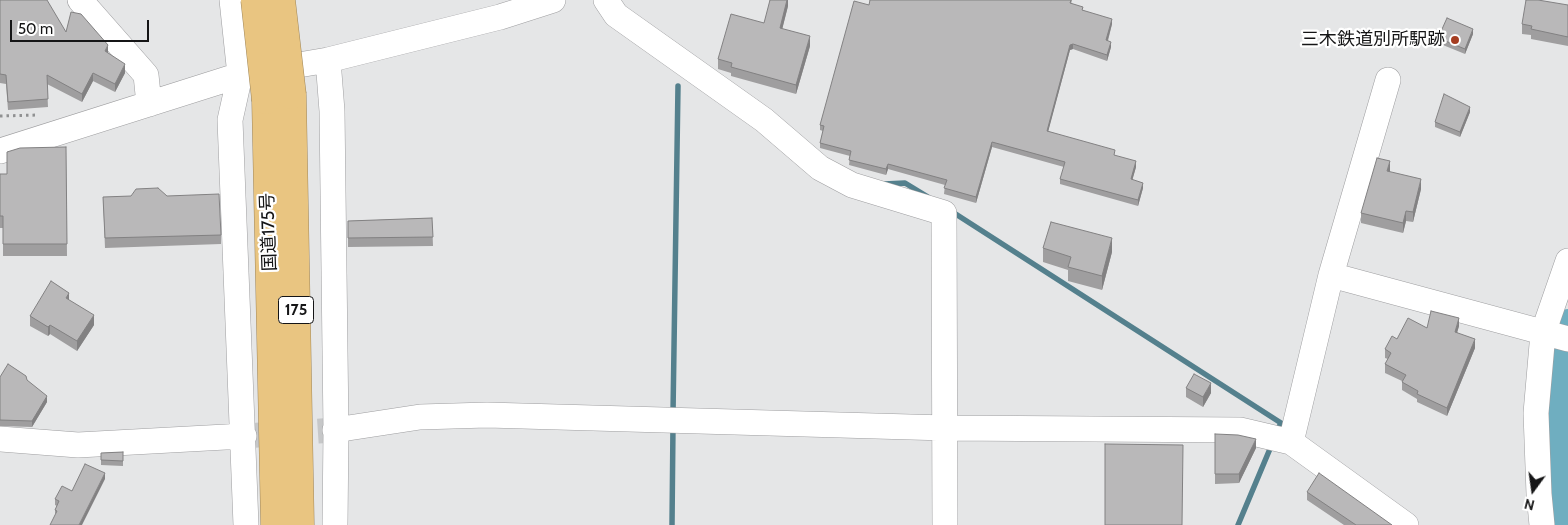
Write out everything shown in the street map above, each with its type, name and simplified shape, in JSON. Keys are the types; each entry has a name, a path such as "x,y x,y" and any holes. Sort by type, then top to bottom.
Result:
{"highway":[{"name":"国道175号","path":"255,0 266,100 275,525"},
{"name":"国道175号","path":"281,0 292,94 300,525"}],"street":[{"path":"80,0 146,75 149,104"},
{"path":"232,0 240,75 230,120 244,436 246,525"},
{"path":"0,151 240,75 328,60 500,17 553,0"},
{"path":"606,0 616,15 764,120 820,168 852,185 944,213 945,525"},
{"path":"328,60 332,111 336,430 335,525"},
{"path":"1291,442 1331,274 1388,80"},
{"path":"1542,525 1536,414 1543,333 1568,261"},
{"path":"1331,274 1568,339"},
{"path":"336,430 420,417 487,415 946,428 1240,430 1291,442 1406,525"},
{"path":"0,439 78,444 244,436"}],"building":[{"path":"0,0 47,0 66,32 71,12 81,14 108,45 105,51 125,64 115,84 93,73 82,94 47,75 48,99 8,102 6,75 0,74"},
{"path":"770,0 787,0 780,28 810,36 796,85 731,67 732,63 718,59 731,14 764,23"},
{"path":"870,0 1071,0 1070,3 1083,7 1082,10 1112,19 1106,40 1111,42 1107,55 1073,44 1070,45 1047,131 1115,150 1114,155 1136,161 1131,179 1143,183 1138,200 1060,179 1065,162 992,142 976,197 944,188 947,180 888,164 886,169 849,160 851,151 820,143 824,126 820,125 854,1 869,5"},
{"path":"1526,0 1568,5 1568,37 1531,29 1532,26 1522,24"},
{"name":"三木鉄道別所駅跡","path":"1447,18 1473,29 1465,49 1438,38"},
{"path":"1444,94 1470,107 1460,132 1435,122"},
{"path":"66,147 67,244 3,244 3,216 0,216 0,174 7,174 7,152 20,148"},
{"path":"1377,158 1390,161 1387,171 1421,179 1413,212 1406,211 1403,223 1361,213"},
{"path":"158,188 167,196 219,194 221,235 105,238 103,197 131,196 136,189"},
{"path":"432,218 433,237 348,238 348,221"},
{"path":"1051,222 1112,238 1102,276 1068,267 1071,257 1043,248"},
{"path":"51,281 69,293 66,298 94,315 77,341 30,316"},
{"path":"1431,311 1459,318 1455,332 1475,339 1447,408 1417,394 1418,391 1402,382 1406,375 1385,364 1391,353 1385,349 1392,336 1397,339 1408,318 1427,328"},
{"path":"8,364 26,376 27,380 47,396 32,421 0,420 0,377"},
{"path":"1194,374 1211,383 1203,397 1186,388"},
{"path":"1215,434 1238,435 1256,439 1239,474 1215,474"},
{"path":"1105,444 1183,445 1182,525 1105,525"},
{"path":"123,452 123,461 101,460 101,453"},
{"path":"85,464 105,473 79,525 50,525 57,511 55,510 59,501 55,499 62,486 72,491"},
{"path":"1319,473 1392,525 1356,525 1307,492"}],"waterway":[{"path":"673,413 678,86"},
{"path":"884,184 905,183 928,197"},
{"path":"951,211 1281,423 1276,433"},
{"path":"1557,525 1554,380 1568,326"},
{"path":"672,525 673,425"},
{"path":"1238,525 1272,444"}],"tunnel":[{"path":"244,436 335,430"}],"place":[{"name":"三木鉄道別所駅跡","path":"1455,40"}]}
